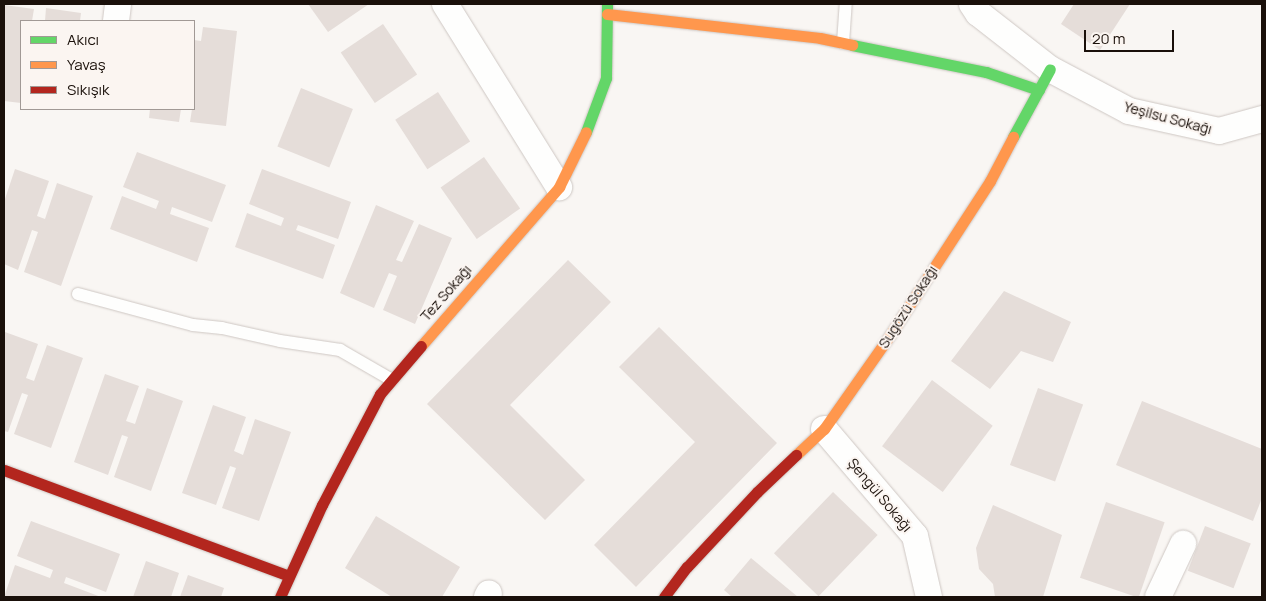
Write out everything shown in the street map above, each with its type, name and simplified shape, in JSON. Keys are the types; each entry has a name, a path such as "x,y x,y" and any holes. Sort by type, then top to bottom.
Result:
{"street":[{"path":"116,20 118,4"},
{"path":"445,4 559,187"},
{"path":"972,4 978,13 1044,79"},
{"path":"607,9 820,38 986,72 1044,79"},
{"name":"Tez Sokağı","path":"280,597 322,505 380,394 559,187 582,140 606,78 607,9"},
{"name":"Yeşilsu Sokağı","path":"1044,79 1129,111 1219,131 1262,119"},
{"name":"Sugözü Sokağı","path":"664,597 687,567 757,492 824,429 890,335 990,181 1044,79"},
{"name":"Şengül Sokağı","path":"824,429 915,536 929,597"},
{"path":"4,470 289,576"},
{"path":"1158,597 1183,544"}],"lane":[{"path":"843,43 846,4"},
{"path":"78,294 193,325 222,328 280,341 340,350 392,380"}],"building":[{"path":"308,4 369,4 328,32"},
{"path":"1074,4 1130,4 1100,50 1061,24"},
{"path":"4,5 34,9 32,20 20,20 20,103 4,101"},
{"path":"46,8 81,13 80,20 45,20"},
{"path":"383,24 417,75 375,103 341,53"},
{"path":"203,27 237,31 226,126 190,122 192,110 195,110 195,40 201,41"},
{"path":"301,88 353,109 329,167 277,146"},
{"path":"438,92 470,141 427,169 395,120"},
{"path":"150,110 181,110 179,122 149,118"},
{"path":"137,152 226,185 212,222 172,207 170,214 209,228 197,262 110,229 122,196 156,209 159,201 123,187"},
{"path":"484,157 520,209 477,239 441,187"},
{"path":"15,169 49,181 37,216 45,219 57,183 93,196 61,286 24,272 38,232 32,230 18,270 4,264 4,202"},
{"path":"262,169 351,202 338,239 298,225 296,230 335,245 323,279 235,247 247,213 281,226 284,218 249,204"},
{"path":"376,205 414,221 396,260 402,262 419,224 452,238 415,324 383,310 397,276 389,273 374,308 340,293"},
{"path":"568,260 611,302 510,405 585,480 545,520 427,404"},
{"path":"1004,291 1071,322 1053,362 1021,351 990,389 951,361"},
{"path":"659,327 777,443 636,587 594,545 695,442 619,367"},
{"path":"5,332 38,344 26,378 34,381 47,345 83,358 51,448 14,434 28,395 22,393 8,432 4,431"},
{"path":"105,374 139,386 126,421 135,424 147,388 183,401 151,491 114,477 128,437 122,435 108,475 74,462"},
{"path":"932,380 993,426 943,492 882,446"},
{"path":"1038,388 1083,404 1055,481 1010,465"},
{"path":"1142,401 1262,449 1262,498 1253,521 1116,465"},
{"path":"213,405 246,417 234,451 243,455 255,419 291,432 259,521 222,508 236,468 230,466 216,505 182,493"},
{"path":"833,492 878,535 819,596 774,553"},
{"path":"1106,502 1165,522 1139,597 1080,578"},
{"path":"993,505 1062,535 1043,597 995,597 993,584 979,569 976,548"},
{"path":"376,516 460,567 442,597 392,597 345,568"},
{"path":"31,521 120,554 106,592 66,577 64,583 101,597 4,597 15,565 50,578 53,570 17,556"},
{"path":"1205,526 1251,544 1234,588 1188,571"},
{"path":"751,558 798,597 732,597 724,590"},
{"path":"146,561 179,573 171,597 133,597"},
{"path":"188,575 224,588 221,597 180,597"}],"traffic: fast":[{"path":"586,132 606,78 607,4"},
{"path":"852,45 986,72 1039,90"},
{"path":"1013,137 1050,69"}],"traffic: slow":[{"path":"607,14 820,38 852,45"},
{"path":"421,346 559,187 586,132"},
{"path":"796,455 824,429 890,335 990,181 1013,137"}],"traffic: jam":[{"path":"280,597 322,505 380,394 421,346"},
{"path":"664,597 687,567 757,492 796,455"},
{"path":"4,470 289,576"}]}
